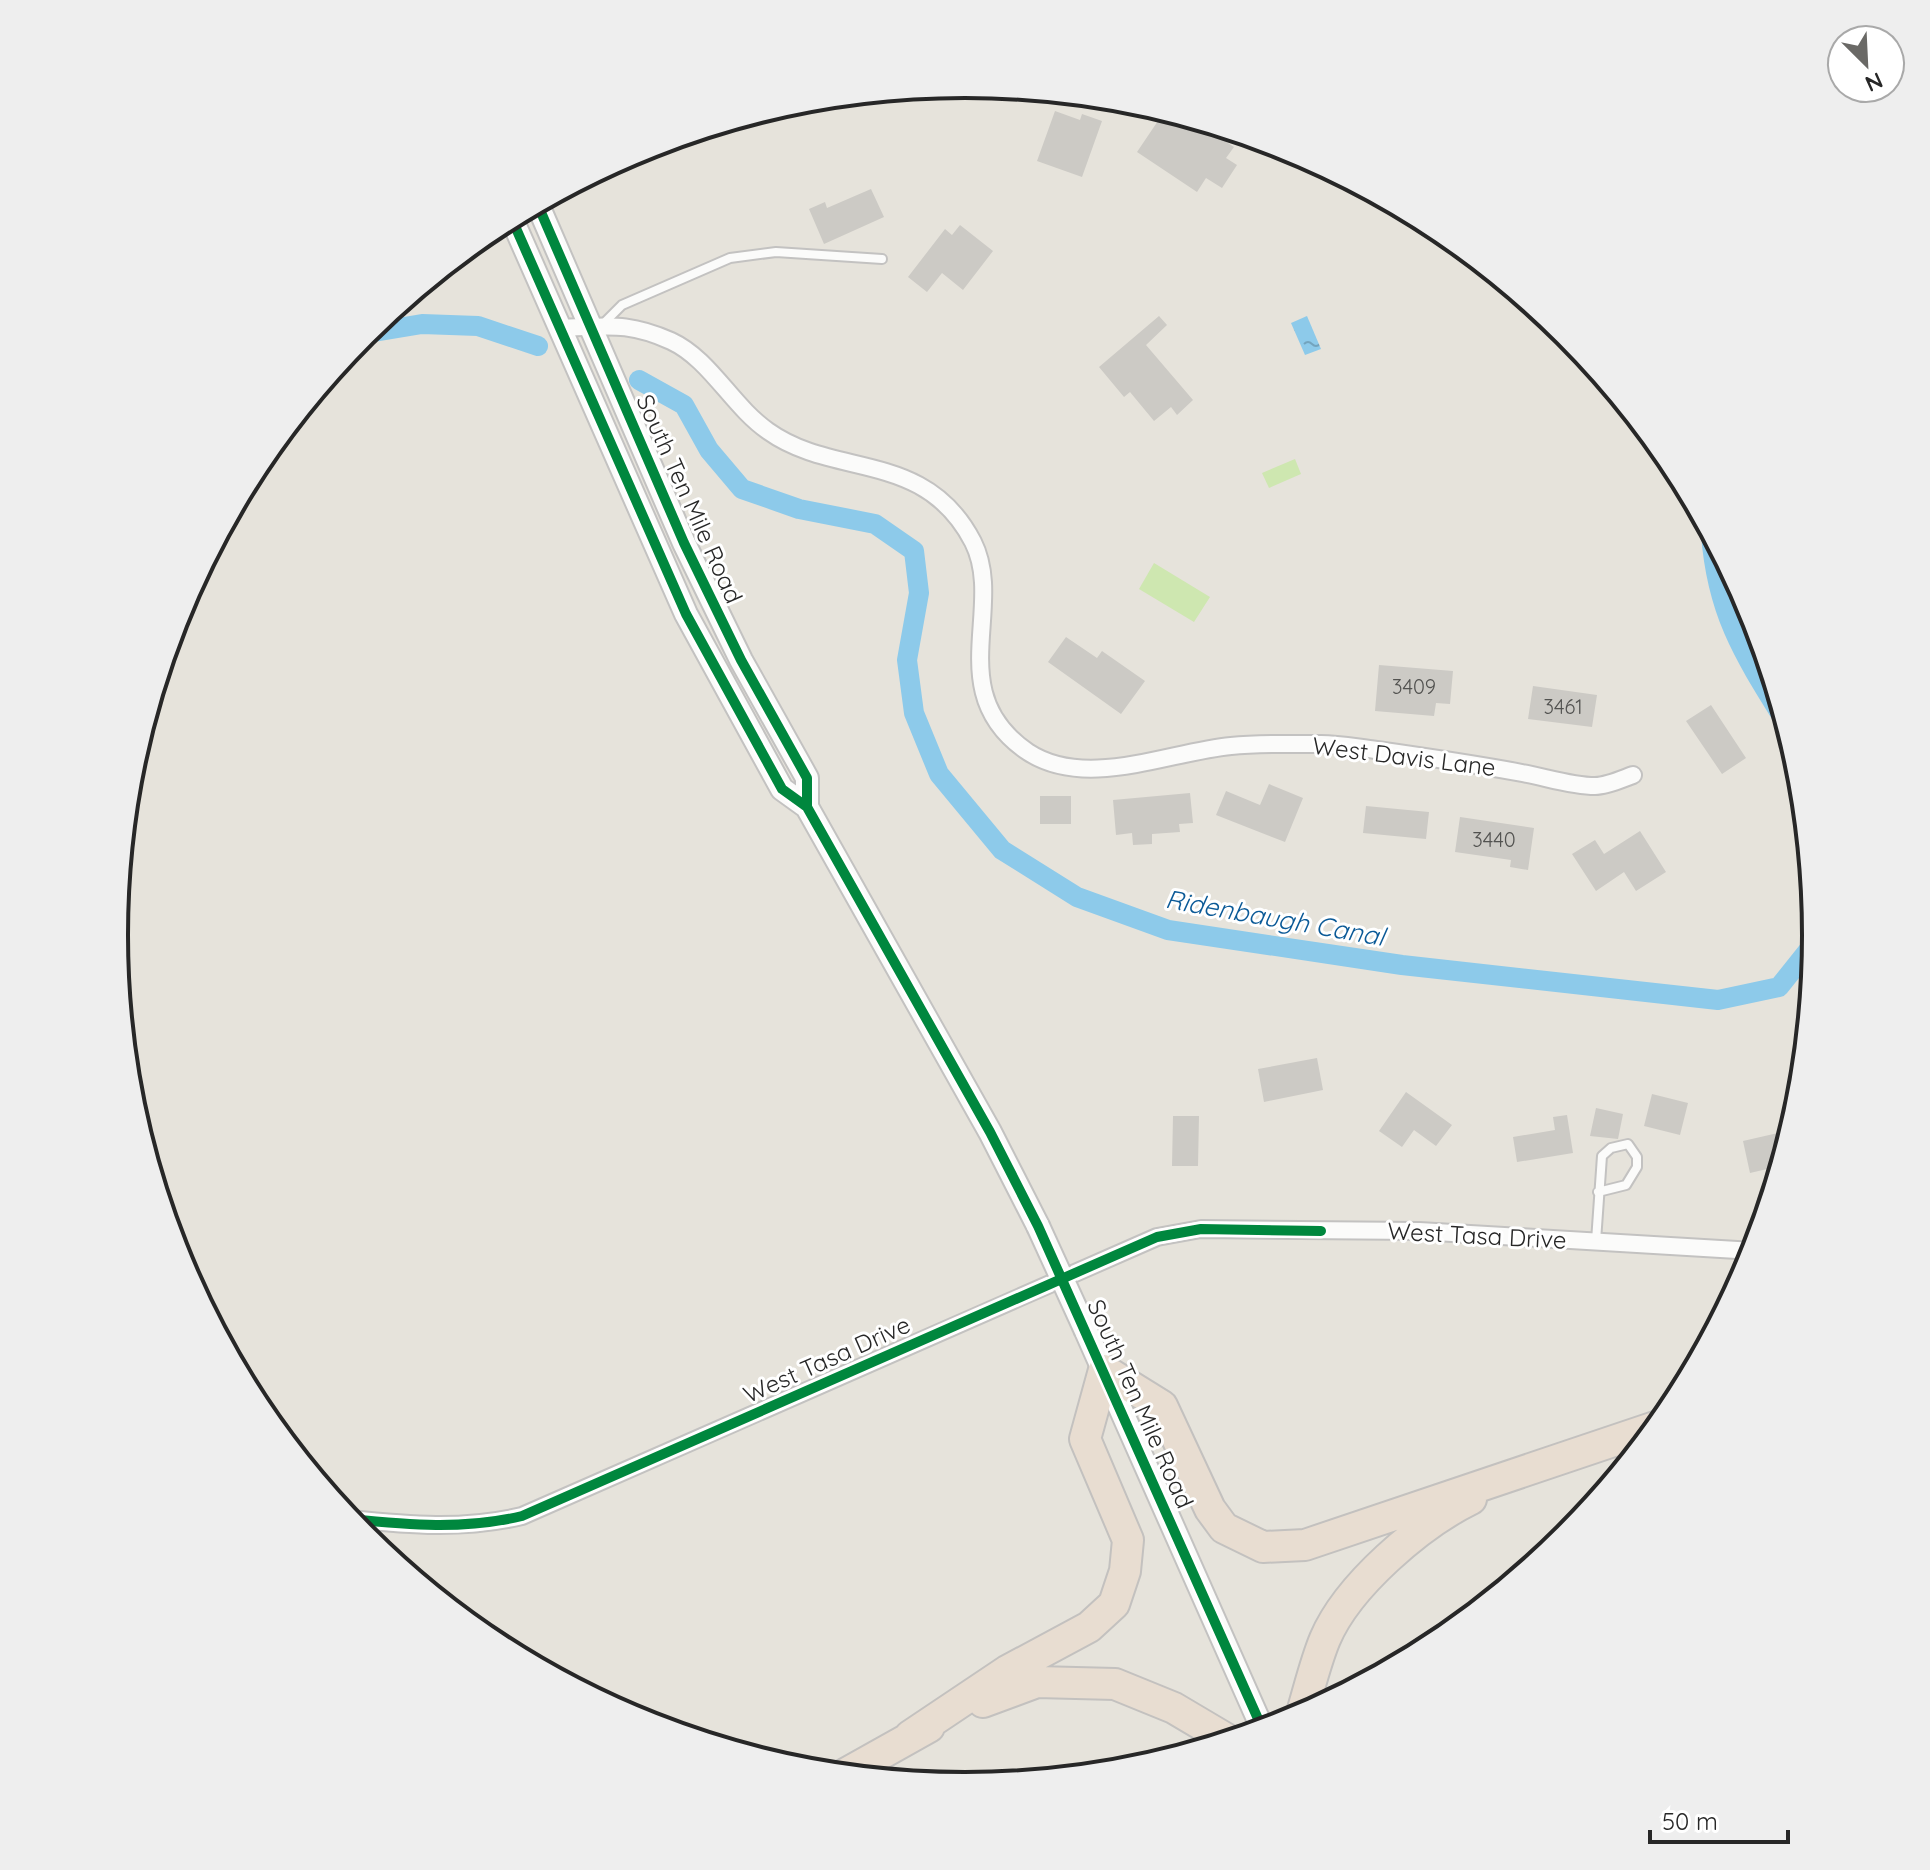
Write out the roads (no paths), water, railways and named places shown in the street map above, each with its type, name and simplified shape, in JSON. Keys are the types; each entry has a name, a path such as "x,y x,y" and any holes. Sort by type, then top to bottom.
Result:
{"highway":[{"path":"860,1765 1007,1671 1089,1627 1114,1604 1125,1571 1128,1540 1085,1439 1104,1370 1162,1406 1210,1509 1224,1528 1263,1547 1305,1545 1443,1496 1531,1471 1637,1433"},
{"path":"1306,1699 1326,1636 1355,1593 1399,1547 1455,1507 1531,1471"},
{"path":"910,1736 1037,1682 1115,1684 1174,1708 1216,1733"}],"main road":[{"name":"South Ten Mile Road","path":"542,213 596,326 605,362 712,604 807,778 807,807"},
{"name":"South Ten Mile Road","path":"516,229 692,626 782,789 807,807 990,1132 1038,1226 1258,1719"}],"street":[{"name":"West Davis Lane","path":"562,333 596,326 626,325 674,342 695,357 745,413 771,434 817,453 895,472 940,499 971,538 979,556 979,648 984,694 994,715 1029,752 1066,767 1115,766 1230,746 1323,743 1452,760 1596,786 1633,775"},
{"name":"West Tasa Drive","path":"367,1521 431,1527 482,1526 522,1516 1157,1237 1201,1229 1419,1231 1740,1250"}],"lane":[{"path":"596,326 622,305 730,258 776,252 882,259"},
{"path":"1596,1242 1598,1192 1602,1156 1611,1148 1628,1144 1637,1157 1634,1174 1626,1185 1598,1192"}],"water":[{"path":"1307,316 1321,349 1305,355 1291,323"}],"waterway":[{"name":"Ridenbaugh Canal","path":"387,330 422,324 478,326 538,346"},
{"name":"Ridenbaugh Canal","path":"639,380 684,405 709,450 742,489 799,509 875,524 914,551 919,593 907,660 914,713 939,774 1002,850 1077,897 1168,930 1402,965 1718,1000 1779,987 1801,959"},
{"name":"Ridenbaugh Canal","path":"1714,561 1726,611 1764,686"}]}
